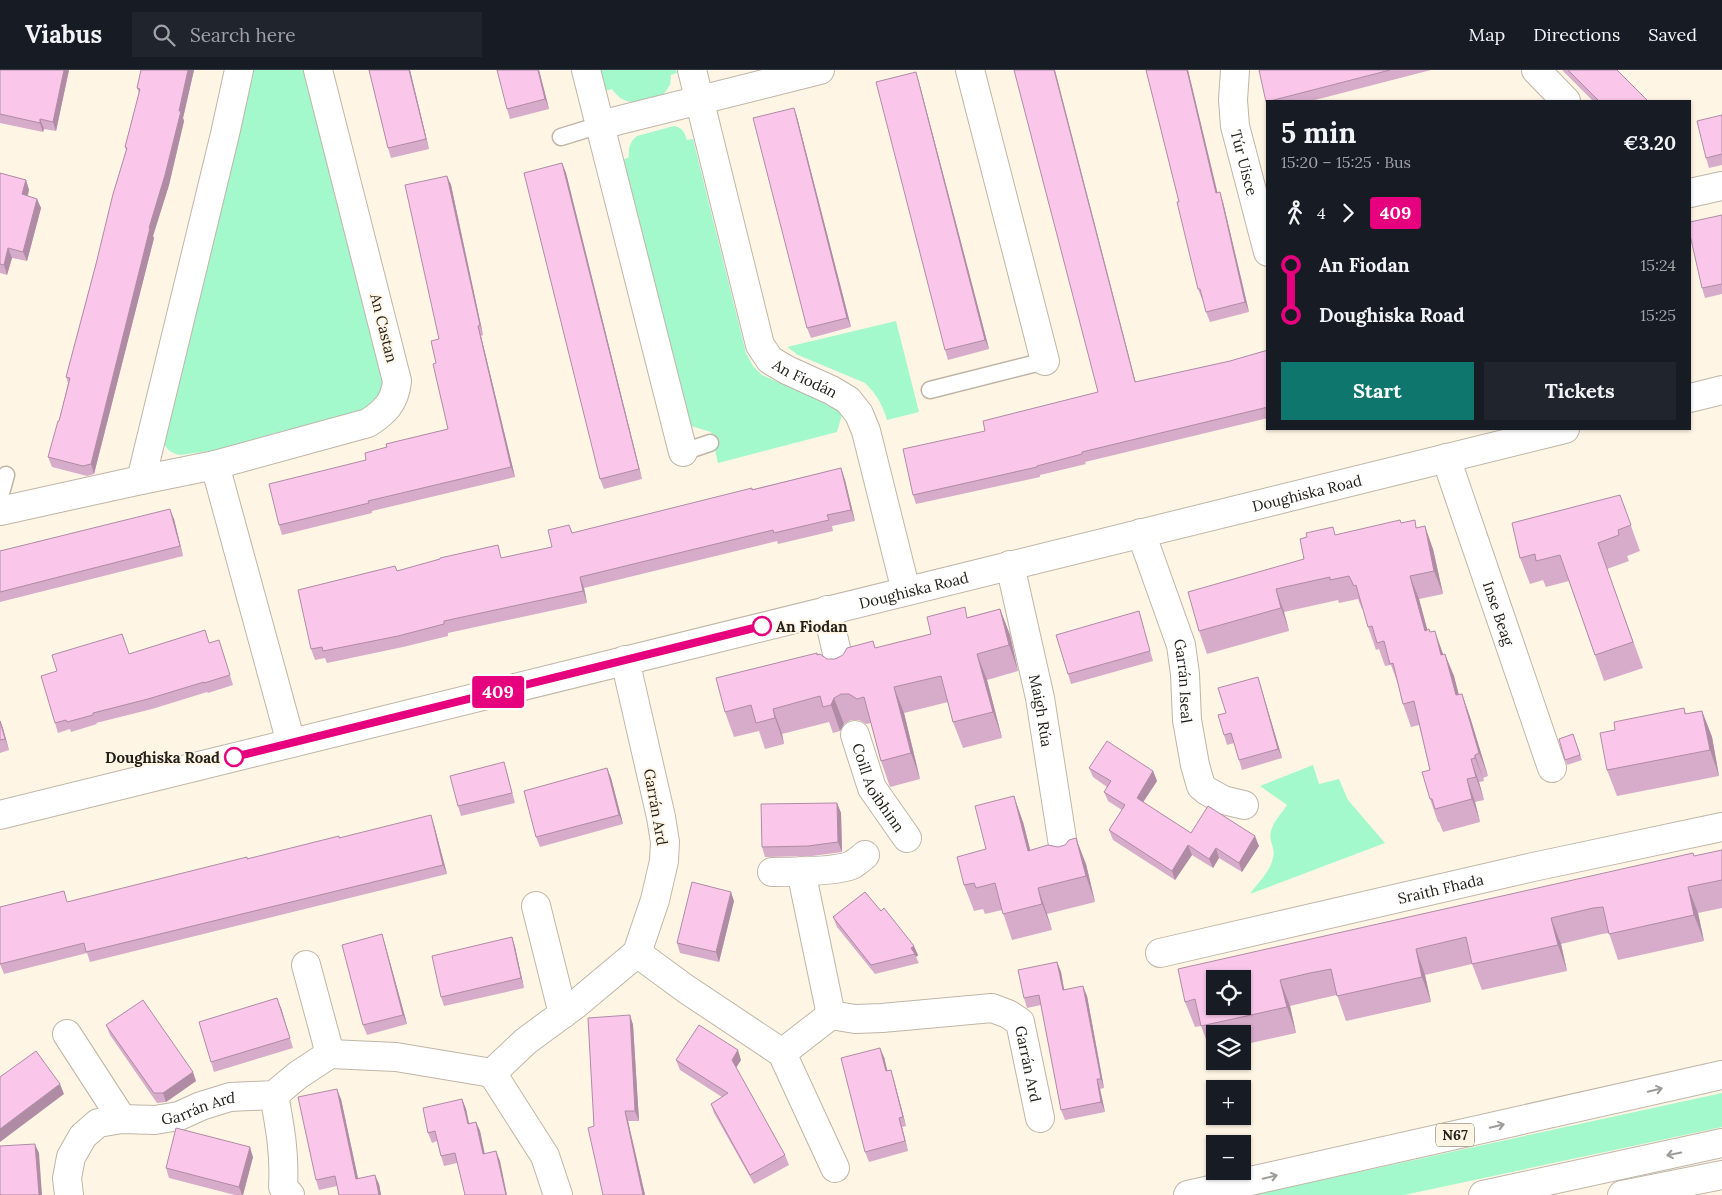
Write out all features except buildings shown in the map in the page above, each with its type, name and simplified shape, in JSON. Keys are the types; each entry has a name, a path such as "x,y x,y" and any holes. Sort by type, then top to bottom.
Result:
{"main road":[{"path":"141,480 239,70"},
{"name":"An Castan","path":"0,511 215,465 368,423 382,414 391,402 396,392 397,381 318,70"},
{"path":"586,70 683,452"},
{"name":"An Fiodán","path":"692,70 760,345 770,360 848,400 859,414 866,431 906,591"},
{"path":"600,125 820,70"},
{"path":"970,70 1045,361"},
{"name":"Túr Uisce","path":"1235,70 1233,100 1236,126 1266,244"},
{"path":"1536,70 1558,99"},
{"path":"1691,193 1722,186"},
{"path":"1691,398 1722,390"},
{"name":"Doughiska Road","path":"0,816 1561,430"},
{"name":"Inse Beag","path":"1446,458 1552,768"},
{"path":"215,465 291,743"},
{"name":"Garrán Iseal","path":"1141,533 1181,645 1185,674 1186,720 1201,786 1207,792 1223,800 1244,806"},
{"name":"Maigh Rúa","path":"1010,565 1040,698 1065,858"},
{"path":"827,610 842,670"},
{"name":"Garrán Ard","path":"625,660 665,842 664,861 656,900 637,953"},
{"name":"Coill Aoibhinn","path":"855,734 872,788 907,838"},
{"name":"Sraith Fhada","path":"1160,953 1532,867 1722,827"},
{"path":"772,872 842,867 852,865 865,855"},
{"path":"782,1053 831,1015 801,871"},
{"path":"536,906 563,1014"},
{"path":"492,1073 526,1042 637,953 686,989 782,1053 835,1168"},
{"path":"306,964 330,1054"},
{"name":"Garrán Ard","path":"831,1015 855,1019 882,1018 992,1008 1008,1014 1020,1022 1040,1118"},
{"path":"67,1034 122,1119"},
{"path":"290,1195 283,1187 283,1138 274,1095 298,1075 330,1054 396,1057 492,1073 545,1156 558,1195"},
{"name":"N67","path":"1188,1195 1722,1075"},
{"name":"Garrán Ard","path":"69,1195 67,1178 71,1157 83,1136 98,1123 122,1119 155,1120 179,1116 201,1106 230,1097 274,1095"},
{"path":"1483,1195 1722,1144"},
{"path":"1622,1195 1722,1175"}],"lane":[{"path":"561,137 600,125"},
{"path":"930,390 1045,361"},
{"path":"683,452 710,443"},
{"path":"0,497 6,475"}],"green space":[{"path":"252,70 306,70 386,387 372,408 233,448 180,455 168,450 163,438 223,201"},
{"path":"600,70 676,70 677,73 671,75 670,85 663,95 635,102 623,100 612,89 605,91"},
{"path":"674,126 683,131 687,140 693,139 746,353 753,366 762,375 843,411 837,432 718,463 711,432 691,426 623,160 629,157 630,145 637,136"},
{"path":"896,321 919,412 887,420 879,400 865,383 798,355 787,347"},
{"path":"1313,765 1319,784 1339,779 1348,800 1385,843 1250,894 1267,872 1271,863 1274,854 1270,838 1271,831 1287,805 1260,786"},
{"path":"1722,1093 1722,1127 1404,1195 1253,1195"}],"bus line":[{"name":"409","path":"234,757 762,626"}],"place":[{"name":"An Fiodan","path":"762,626"},
{"name":"Doughiska Road","path":"234,757"}]}
